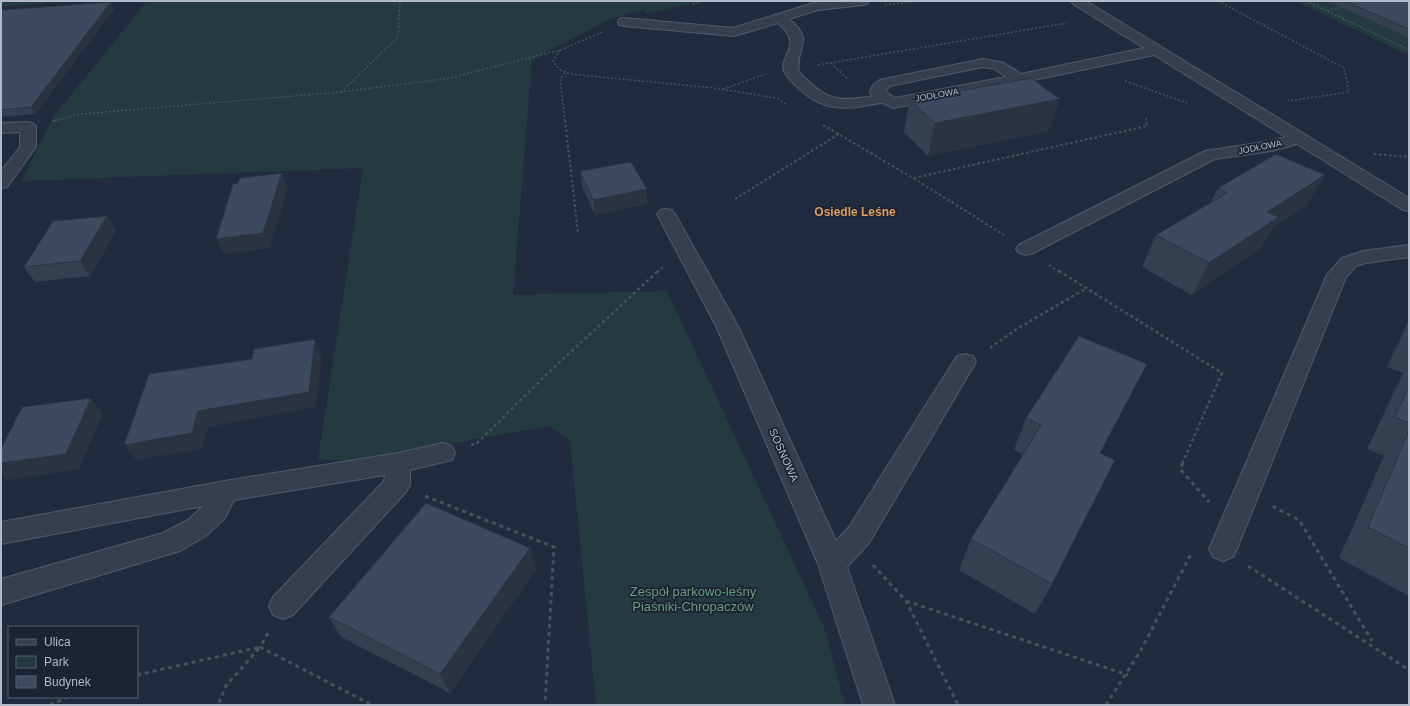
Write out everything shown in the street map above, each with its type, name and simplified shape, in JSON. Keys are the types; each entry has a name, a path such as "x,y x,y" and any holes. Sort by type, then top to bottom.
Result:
{"street":[{"path":"624,22 734,32 817,6 863,1"},
{"name":"JODŁOWA","path":"1077,1 1409,206"},
{"path":"780,18 792,26 796,33 796,50 790,68"},
{"name":"JODŁOWA","path":"790,68 792,73 813,94 823,100 847,104 885,98 894,103 1019,79 1156,50"},
{"path":"885,98 877,92 878,88 885,83 983,63 999,66 1019,79"},
{"path":"1,128 28,127 28,147 1,183"},
{"name":"JODŁOWA","path":"1026,249 1211,155 1272,146 1300,138"},
{"name":"SOSNOWA","path":"666,214 728,328 832,564 879,705"},
{"path":"1223,549 1337,275 1349,262 1363,257 1409,251"},
{"path":"832,564 859,535 966,362"},
{"path":"1,533 225,491 398,474 444,453"},
{"path":"283,606 398,474"},
{"path":"1,592 170,543 196,528 216,510 225,491"}],"path":[{"path":"341,92 398,37 400,1"},
{"path":"691,5 704,1"},
{"path":"1218,1 1344,68 1349,92 1288,101"},
{"path":"1306,1 1409,50"},
{"path":"1327,10 1348,7"},
{"path":"28,127 82,114 341,92 450,78 560,50 624,22"},
{"path":"722,90 757,77 790,68 831,63 1053,25"},
{"path":"560,50 552,61 555,66 566,73 722,90 776,98 790,106"},
{"path":"831,63 844,75"},
{"path":"566,73 560,79 578,233"},
{"path":"818,122 913,178 1147,126 1146,118"},
{"path":"735,199 840,134"},
{"path":"444,453 477,443 546,375 668,262 688,254"},
{"path":"966,362 974,359 1015,330 1085,289"},
{"path":"1163,337 1222,373 1180,469 1214,508"},
{"path":"398,474 554,547 545,705"},
{"path":"1277,500 1274,507 1299,520 1372,641"},
{"path":"859,535 873,565 906,601 958,705"},
{"path":"1106,705 1128,675 1173,592 1200,535 1409,670"},
{"path":"906,601 1128,675"},
{"path":"218,705 226,686 260,647 283,606"},
{"path":"138,675 260,647 372,705"},
{"path":"50,705 66,698"}],"green space":[{"path":"1,1 72,1 1,7"},
{"name":"Zespół parkowo-leśny Piaśniki-Chropaczów","path":"147,1 701,1 646,14 645,9 610,19 532,60 513,295 667,291 824,627 845,705 596,705 570,440 548,426 354,461 318,459 363,168 21,181 54,116"},
{"path":"1295,1 1409,1 1409,55"}],"building":[{"path":"1345,1 1409,1 1409,29"},
{"path":"111,2 31,107 1,110 1,10"},
{"path":"1031,78 1060,99 935,123 910,100"},
{"path":"1276,154 1325,175 1267,212 1279,217 1209,263 1156,235 1227,193 1218,188"},
{"path":"631,162 647,189 593,200 580,171"},
{"path":"282,173 263,233 216,239 233,184 238,183 240,178"},
{"path":"107,216 80,261 24,267 53,221"},
{"path":"1079,336 1147,364 1100,453 1115,460 1052,584 971,539 1041,425 1026,418"},
{"path":"315,339 309,392 198,411 192,433 124,445 149,374 252,359 254,349"},
{"path":"1409,386 1409,423 1395,417"},
{"path":"91,398 66,454 1,463 1,449 22,407"},
{"path":"1409,431 1409,548 1368,527"},
{"path":"426,503 530,548 440,674 329,617"}],"district":[{"name":"Osiedle Leśne","path":"855,212"}]}
